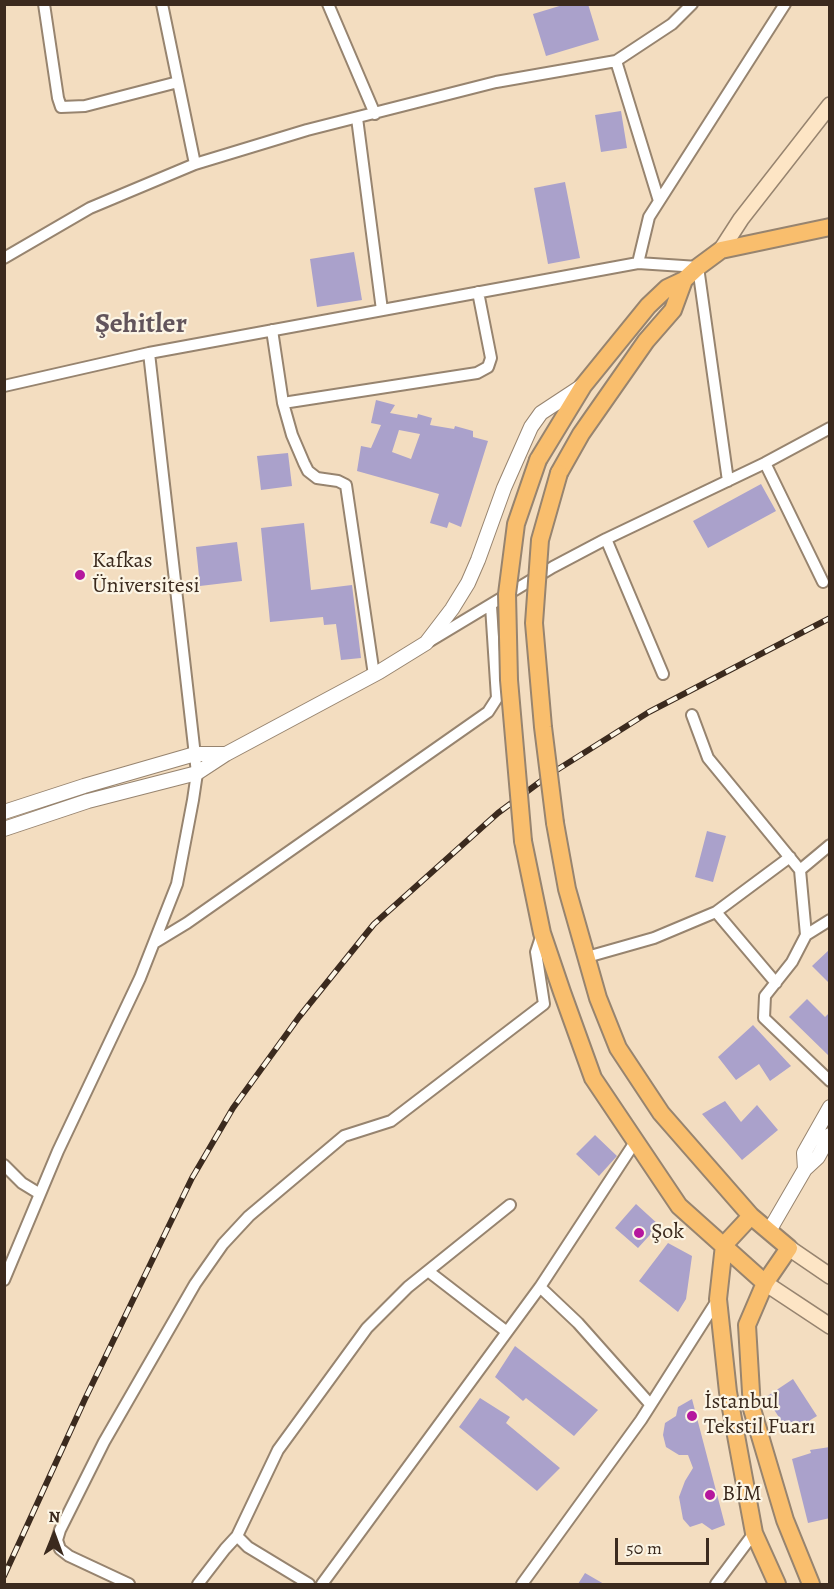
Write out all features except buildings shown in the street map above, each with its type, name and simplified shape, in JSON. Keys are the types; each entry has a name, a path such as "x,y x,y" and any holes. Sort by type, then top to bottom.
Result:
{"main road":[{"path":"830,105 741,219 721,250 684,280 667,288 648,306 583,386 538,460 516,524 507,594 509,680 523,841 542,933 593,1078 679,1206 765,1283 830,1326"},
{"path":"721,250 830,227"},
{"path":"684,280 673,309 640,349 581,434 559,473 540,540 534,623 543,727 555,823 567,889 586,957 598,998 618,1048 661,1113 751,1216 789,1248 830,1276"},
{"path":"751,1216 723,1245 718,1299 729,1392 754,1533 777,1584"},
{"path":"789,1248 765,1283 747,1325 752,1409 784,1520 811,1584"}],"street":[{"path":"44,4 61,107 86,106 178,81"},
{"path":"162,4 195,164"},
{"path":"328,4 375,114"},
{"path":"673,4 679,17"},
{"path":"4,258 90,208 195,164 307,130 496,82 616,61 672,24 692,4"},
{"path":"638,263 649,217 785,4"},
{"path":"616,61 659,201"},
{"path":"357,118 382,310"},
{"path":"4,386 149,352 638,263 698,267 728,481"},
{"path":"284,403 477,373 488,367 491,358 478,292"},
{"path":"272,330 284,403 292,435 308,471 317,478 346,485 374,675"},
{"path":"4,1280 40,1194 122,1019 177,884 197,773 149,352"},
{"path":"426,643 452,609 468,583 504,488 531,428 541,413 583,386"},
{"path":"4,829 88,801 197,773 226,754 374,675 553,567 765,463 830,428"},
{"path":"765,463 823,582"},
{"path":"606,539 663,674"},
{"path":"154,943 187,923 488,712 496,698 491,606"},
{"path":"692,715 708,758 800,870 806,935"},
{"path":"4,812 195,754 226,754"},
{"path":"800,870 830,845"},
{"path":"586,957 654,938 716,912 790,857"},
{"path":"716,912 776,982"},
{"path":"830,921 806,935 792,962 765,996 764,1018 830,1081"},
{"path":"129,1584 69,1556 60,1549 57,1540 104,1442 195,1284 223,1244 249,1216 344,1136 391,1121 544,1004 536,952 542,933"},
{"path":"805,1169 804,1153 830,1107"},
{"path":"769,1231 805,1169 818,1157 830,1135"},
{"path":"322,1584 540,1287 635,1142"},
{"path":"4,1165 22,1183 40,1194"},
{"path":"198,1584 237,1536 278,1450 367,1328 428,1270 510,1205"},
{"path":"428,1270 507,1332"},
{"path":"540,1287 578,1323 650,1404"},
{"path":"522,1584 650,1404 718,1299"},
{"path":"716,1584 754,1533"},
{"path":"237,1536 248,1547 309,1584"}],"railway":[{"path":"4,1576 85,1399 192,1178 233,1108 299,1017 374,924 498,813 552,773 649,712 830,618"}],"place":[{"name":"Kafkas Üniversitesi","path":"80,575"},
{"name":"Şok","path":"639,1233"},
{"name":"İstanbul Tekstil Fuarı","path":"692,1416"},
{"name":"BİM","path":"710,1495"}],"district":[{"name":"Şehitler","path":"141,325"}]}
